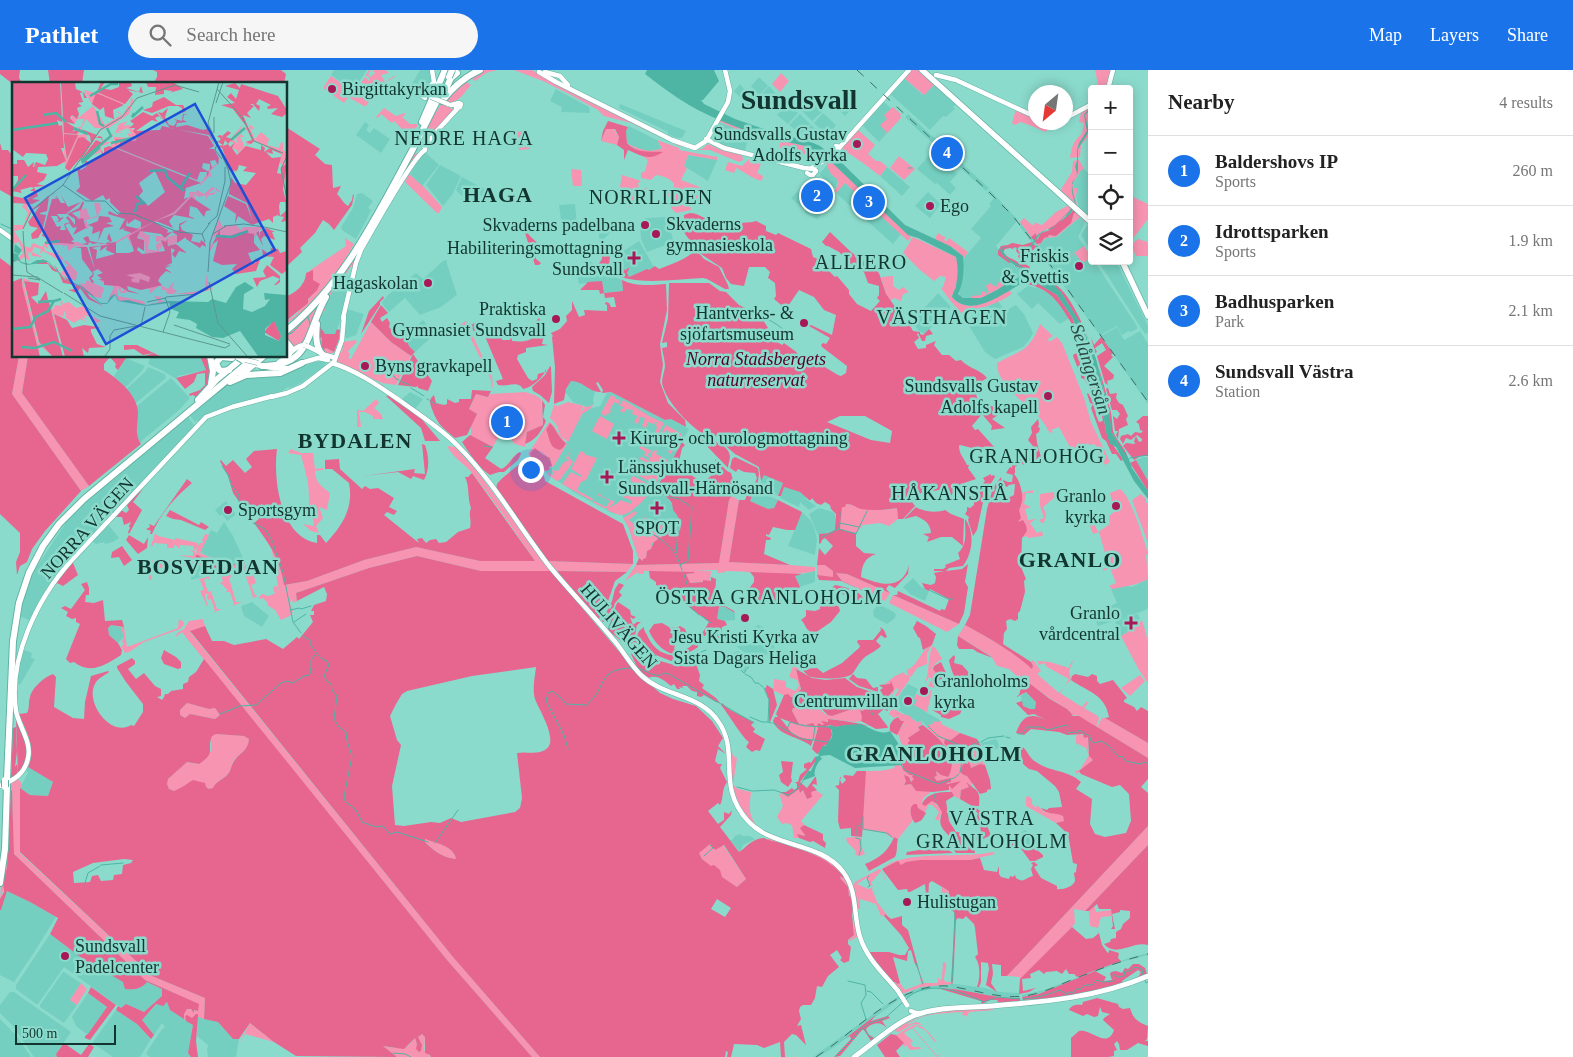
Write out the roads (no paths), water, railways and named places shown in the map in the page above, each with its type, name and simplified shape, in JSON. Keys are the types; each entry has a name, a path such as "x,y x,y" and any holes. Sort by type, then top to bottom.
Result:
{"highway":[{"path":"288,326 315,301 342,268 415,149 415,139 440,101 467,76 480,70"},
{"path":"440,101 451,72"},
{"path":"0,883 4,849 11,628 16,598 32,560 50,530 74,504 212,389 258,363 284,364 298,355 308,340 318,315 336,282 415,149 451,78 451,72"},
{"path":"933,75 1089,220"},
{"path":"1124,265 1148,314"},
{"path":"288,327 309,311 336,282"},
{"path":"318,315 317,342 322,354"},
{"path":"288,344 291,348 288,357"},
{"path":"210,358 213,376 212,389"},
{"path":"221,358 216,363 216,367 221,371 230,369"},
{"path":"0,864 14,628 22,593 36,558 54,531 74,508 212,389 219,377 230,369 237,358"},
{"path":"194,404 250,358"},
{"path":"212,389 239,378 262,358"},
{"path":"239,378 254,374 280,373 302,363"}],"main road":[{"path":"241,358 284,368 318,358 331,360 342,340 344,316 354,271 361,250 418,156 415,149 424,150 440,101 432,70"},
{"path":"538,71 556,82 664,136 694,148 699,147 706,140 728,102 730,94 724,70"},
{"path":"836,149 907,70"},
{"path":"1109,85 1113,70"},
{"path":"538,71 555,77 560,76 561,80 572,89"},
{"path":"933,75 975,88 1028,113"},
{"path":"561,80 603,105 676,141 696,145 706,140"},
{"path":"1073,114 1088,107"},
{"path":"706,140 720,147 747,153 787,166"},
{"path":"747,153 787,166 811,170 825,160"},
{"path":"1,230 12,238"},
{"name":"HULIVÄGEN","path":"288,357 297,346 305,346 322,354 343,368 373,382 452,440 470,459 550,566 615,641 630,663 642,676 661,689 702,705 717,719 725,732 728,744 729,781 733,797 741,812 750,823 769,836 823,854 844,873 853,890 857,923 864,949 875,966 898,991 913,1015"},
{"path":"258,363 275,363 286,358"},
{"name":"NORRA VÄGEN","path":"5,784 21,774 26,767 28,758 28,743 16,708 17,669 22,646 40,607 66,566 172,454 208,419 227,409 302,386 331,360"},
{"path":"854,1057 913,1015 933,1010 1069,998 1105,990 1148,976"},
{"path":"913,1015 948,1009"}],"waterway":[{"path":"1,224 12,229"},
{"path":"288,334 292,333 318,306"},
{"path":"308,317 310,324"},
{"path":"764,318 776,324 793,338"},
{"path":"380,360 399,380"},
{"path":"400,381 410,385"},
{"path":"217,393 228,385"},
{"path":"411,388 424,396"},
{"path":"430,401 436,404"},
{"path":"483,446 492,447"},
{"path":"1130,458 1148,455"},
{"path":"222,466 239,495 239,503 251,521"},
{"path":"669,497 679,499 690,506"},
{"path":"680,565 688,561 692,507"},
{"path":"839,529 856,534 867,511"},
{"path":"822,537 839,529 840,513"},
{"path":"253,523 265,529 273,542"},
{"path":"840,523 859,527"},
{"path":"676,553 678,532"},
{"path":"654,535 665,542 672,550 682,570"},
{"path":"273,543 275,549"},
{"path":"275,550 283,572 293,622 301,633"},
{"path":"683,572 689,590 686,599"},
{"path":"929,590 948,599 953,599"},
{"path":"685,601 699,615"},
{"path":"291,610 311,606"},
{"path":"604,619 605,622 609,623 613,611"},
{"path":"294,622 306,614"},
{"path":"702,616 711,623"},
{"path":"608,629 611,622"},
{"path":"303,636 310,640 310,644 319,656 327,661 329,665 324,676 331,684 332,690 337,696 334,719 339,727 346,732 352,756 344,797 345,801 356,810 362,822 376,827 383,826 390,834 397,832 428,842"},
{"path":"627,644 656,656"},
{"path":"697,651 699,653 706,650"},
{"path":"311,666 311,660 315,655"},
{"path":"727,661 732,662 744,673 746,670"},
{"path":"747,669 753,661"},
{"path":"220,714 240,706 256,705 281,683 287,681 293,683 309,675 311,672 310,667"},
{"path":"568,749 564,735 546,701 548,693 552,691 566,704 586,705 598,692 607,675 620,669 632,668"},
{"path":"637,668 654,675 669,674 754,723"},
{"path":"745,674 763,687"},
{"path":"764,688 769,700 768,722 771,723"},
{"path":"851,700 865,703 873,715"},
{"path":"750,717 762,722 768,722"},
{"path":"787,729 790,722 805,726 827,727"},
{"path":"773,723 802,739 813,740"},
{"path":"1018,734 1022,734 1027,727 1042,727 1047,730 1066,725 1068,726 1068,733 1077,733 1079,730 1089,736"},
{"path":"928,726 938,736 964,747"},
{"path":"813,740 815,727"},
{"path":"981,742 988,738 1004,736"},
{"path":"1006,737 1010,738"},
{"path":"1090,737 1094,743 1101,741 1108,745 1118,756 1123,757 1126,761 1140,764 1145,762 1148,764"},
{"path":"814,740 829,741"},
{"path":"960,772 965,753 970,747 979,742"},
{"path":"901,765 906,771 938,784 959,774"},
{"path":"753,791 774,790 788,795 796,790 803,781"},
{"path":"737,787 752,791"},
{"path":"934,795 936,801"},
{"path":"435,843 458,810"},
{"path":"863,817 863,829 886,833"},
{"path":"857,827 862,823"},
{"path":"856,829 856,835"},
{"path":"887,833 892,837"},
{"path":"856,838 860,839 861,848 859,855"},
{"path":"704,856 713,848 710,845"},
{"path":"101,865 123,863"},
{"path":"85,883 88,873 100,866"},
{"path":"868,887 870,886 867,878 869,876"},
{"path":"952,984 955,912"},
{"path":"916,963 923,984"},
{"path":"1023,999 1042,996 1060,990 1066,994 1073,993 1076,989 1081,989 1085,985 1092,985 1097,980 1102,982 1114,981 1113,974 1118,977 1124,976 1125,971 1130,971 1135,967 1142,969 1143,975"},
{"path":"1145,980 1146,983 1148,982"},
{"path":"848,981 865,985 866,995 861,1003 866,1019"},
{"path":"906,999 924,989 934,988 955,991 984,1002 998,997 1020,999"},
{"path":"867,991 871,992 883,1004"},
{"path":"835,1057 853,1039 858,1031 870,1023 884,1019 903,1002"},
{"path":"863,1028 873,1040"},
{"path":"393,1053 405,1054 411,1057"}],"railway":[{"path":"857,70 1012,215 1039,249 1148,402"},
{"path":"816,1057 878,1011 911,992 929,987 947,986 999,996 1030,995 1148,954"}],"place":[{"name":"Birgittakyrkan","path":"332,89"},
{"name":"Sundsvalls Gustav Adolfs kyrka","path":"857,144"},
{"name":"Sundsvall Västra","path":"947,153"},
{"name":"Idrottsparken","path":"817,196"},
{"name":"Badhusparken","path":"869,202"},
{"name":"Ego","path":"930,206"},
{"name":"Skvaderns padelbana","path":"645,225"},
{"name":"Skvaderns gymnasieskola","path":"656,234"},
{"name":"Habiliteringsmottagning Sundsvall","path":"634,258"},
{"name":"Friskis & Svettis","path":"1079,266"},
{"name":"Hagaskolan","path":"428,283"},
{"name":"Praktiska Gymnasiet Sundsvall","path":"556,319"},
{"name":"Hantverks- & sjöfartsmuseum","path":"804,323"},
{"name":"Byns gravkapell","path":"365,366"},
{"name":"Sundsvalls Gustav Adolfs kapell","path":"1048,396"},
{"name":"Baldershovs IP","path":"507,422"},
{"name":"Kirurg- och urologmottagning","path":"619,438"},
{"name":"Länssjukhuset Sundsvall-Härnösand","path":"607,477"},
{"name":"Granlo kyrka","path":"1116,506"},
{"name":"SPOT","path":"657,508"},
{"name":"Sportsgym","path":"228,510"},
{"name":"Jesu Kristi Kyrka av Sista Dagars Heliga","path":"745,618"},
{"name":"Granlo vårdcentral","path":"1131,623"},
{"name":"Granloholms kyrka","path":"924,691"},
{"name":"Centrumvillan","path":"908,701"},
{"name":"Hulistugan","path":"907,902"},
{"name":"Sundsvall Padelcenter","path":"65,956"}],"district":[{"name":"Sundsvall","path":"799,99"},
{"name":"NEDRE HAGA","path":"464,138"},
{"name":"HAGA","path":"498,194"},
{"name":"NORRLIDEN","path":"651,197"},
{"name":"ALLIERO","path":"861,262"},
{"name":"VÄSTHAGEN","path":"942,317"},
{"name":"BYDALEN","path":"355,440"},
{"name":"GRANLOHÖG","path":"1037,456"},
{"name":"HÅKANSTÅ","path":"950,493"},
{"name":"GRANLO","path":"1070,559"},
{"name":"BOSVEDJAN","path":"208,566"},
{"name":"ÖSTRA GRANLOHOLM","path":"769,597"},
{"name":"GRANLOHOLM","path":"934,753"},
{"name":"VÄSTRA GRANLOHOLM","path":"992,830"}],"park label":[{"name":"Norra Stadsbergets naturreservat","path":"756,369"}],"water label":[{"name":"Selångersån","path":"1091,369"}]}
